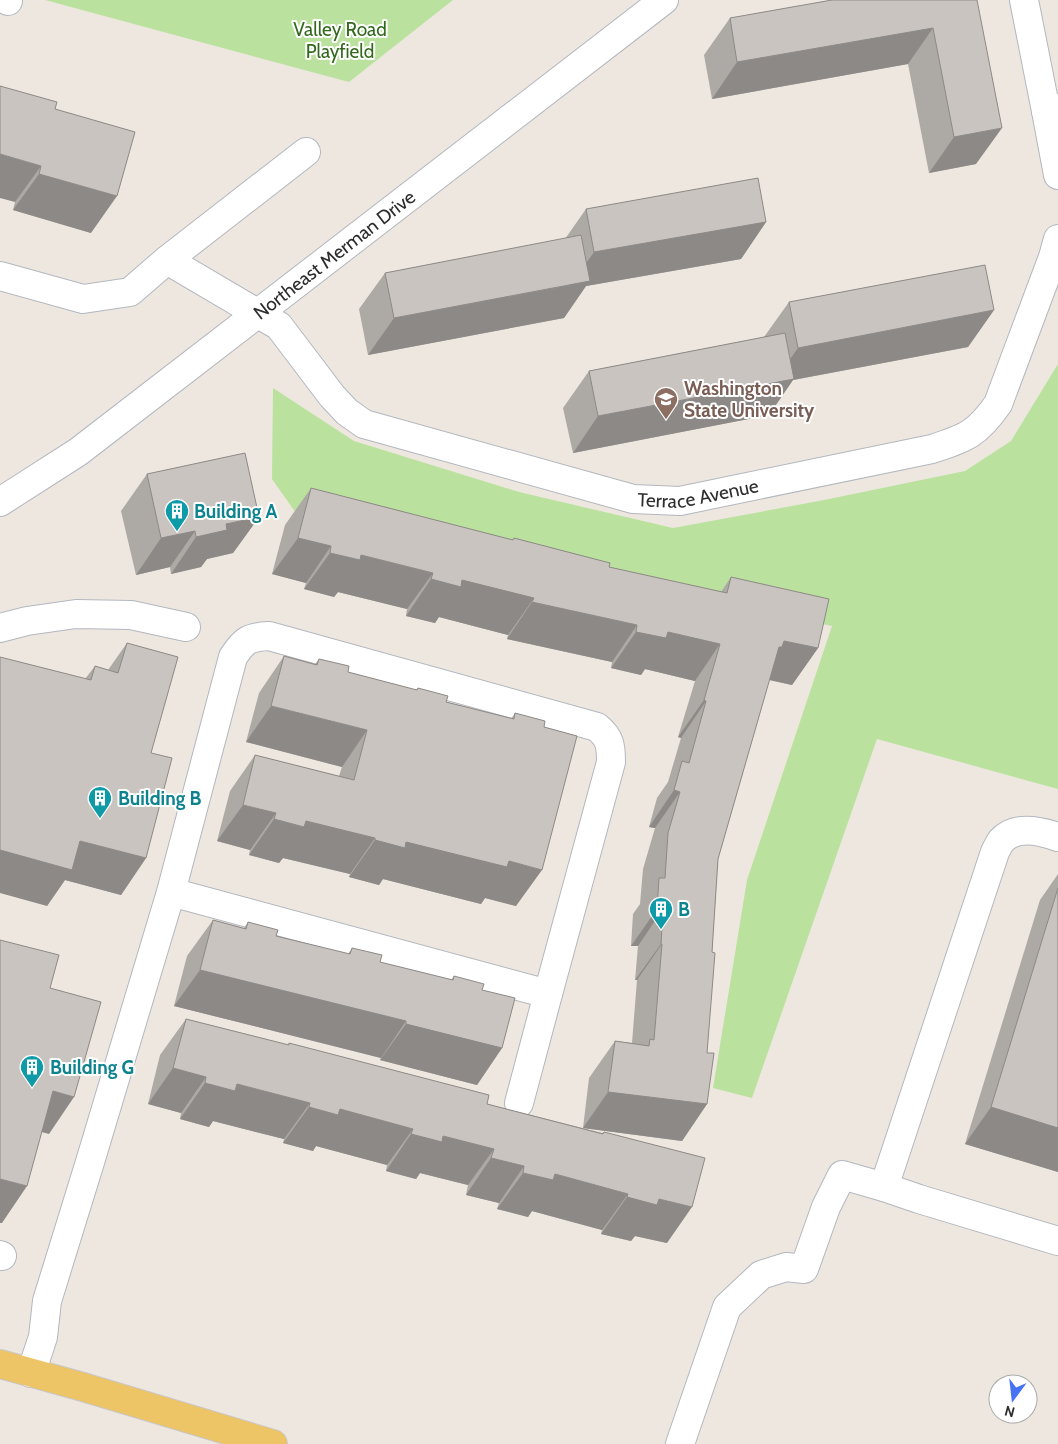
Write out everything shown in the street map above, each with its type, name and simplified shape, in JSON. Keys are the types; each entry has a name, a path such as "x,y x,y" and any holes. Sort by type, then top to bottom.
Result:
{"main road":[{"path":"0,1364 273,1444"}],"street":[{"name":"Northeast Merman Drive","path":"0,502 78,452 664,0"},
{"path":"1024,0 1052,110 1058,175"},
{"path":"0,276 83,299 130,292 306,152"},
{"name":"Terrace Avenue","path":"168,260 279,326 332,396 347,412 364,424 633,499 680,501 932,449 972,433 986,420 998,404 1053,257 1058,238"},
{"path":"0,628 27,621 76,614 131,615 186,627"},
{"path":"31,1373 44,1338 47,1302 170,892 233,656 242,643 256,637 269,636 597,728 606,735 611,748 611,762 519,1103"},
{"path":"884,1187 995,852 1002,840 1012,834 1024,831 1040,831 1058,836"},
{"path":"170,892 548,994"},
{"path":"680,1444 727,1307 761,1275 786,1266 804,1269 826,1207 842,1175 1058,1242"}],"green space":[{"name":"Valley Road Playfield","path":"45,0 453,0 349,82"},
{"path":"1058,364 1058,789 877,739 752,1098 713,1088 747,880 832,626 298,516 272,479 273,388 354,441 519,492 673,528 965,471 1011,441"}],"building":[{"path":"832,0 977,0 1002,128 954,137 933,28 737,62 730,18"},
{"path":"0,86 57,102 55,109 135,132 117,196 39,174 41,166 0,154"},
{"path":"758,178 766,222 594,252 586,209"},
{"path":"581,235 590,281 394,318 385,273"},
{"path":"985,265 994,310 798,348 789,302"},
{"path":"785,333 794,379 598,416 589,371"},
{"path":"245,453 259,517 226,524 227,530 196,537 195,531 161,538 147,474"},
{"path":"311,488 610,563 609,567 727,593 731,577 829,599 818,648 784,641 782,647 779,647 718,859 712,952 715,953 707,1053 714,1053 707,1104 608,1092 615,1041 649,1046 650,1039 654,1040 662,944 663,909 657,909 659,878 665,878 668,833 680,792 674,790 682,761 689,763 720,644 668,632 666,638 636,632 637,625 532,602 534,598 462,580 461,587 431,579 433,573 361,555 360,560 330,553 331,546 298,538"},
{"path":"127,643 178,657 151,753 172,758 146,858 80,841 72,870 0,850 0,657 91,680 95,666 118,673"},
{"path":"284,656 317,665 319,659 349,666 348,672 448,696 446,702 514,719 515,713 545,721 544,727 577,736 542,870 509,861 507,867 406,842 405,848 375,840 375,838 306,821 304,827 274,819 276,813 243,805 255,755 354,780 367,730 271,706"},
{"path":"1058,888 1058,1128 991,1107"},
{"path":"213,920 246,929 248,922 278,930 276,936 350,954 352,948 382,955 380,962 453,980 454,976 484,984 482,990 515,998 502,1048 406,1024 406,1021 200,970"},
{"path":"0,940 59,955 50,988 101,1002 74,1097 53,1091 27,1186 0,1179"},
{"path":"186,1019 289,1045 289,1043 489,1095 487,1104 705,1158 692,1207 659,1199 657,1205 627,1197 628,1194 555,1174 553,1180 523,1173 524,1166 491,1158 494,1149 443,1136 442,1142 411,1134 413,1129 340,1109 338,1115 309,1107 310,1103 237,1084 235,1091 205,1083 206,1077 173,1068"}],"place":[{"name":"Washington State University","path":"666,420"},
{"name":"Building A","path":"177,532"},
{"name":"Building B","path":"100,819"},
{"name":"B","path":"661,930"},
{"name":"Building G","path":"32,1088"}]}
